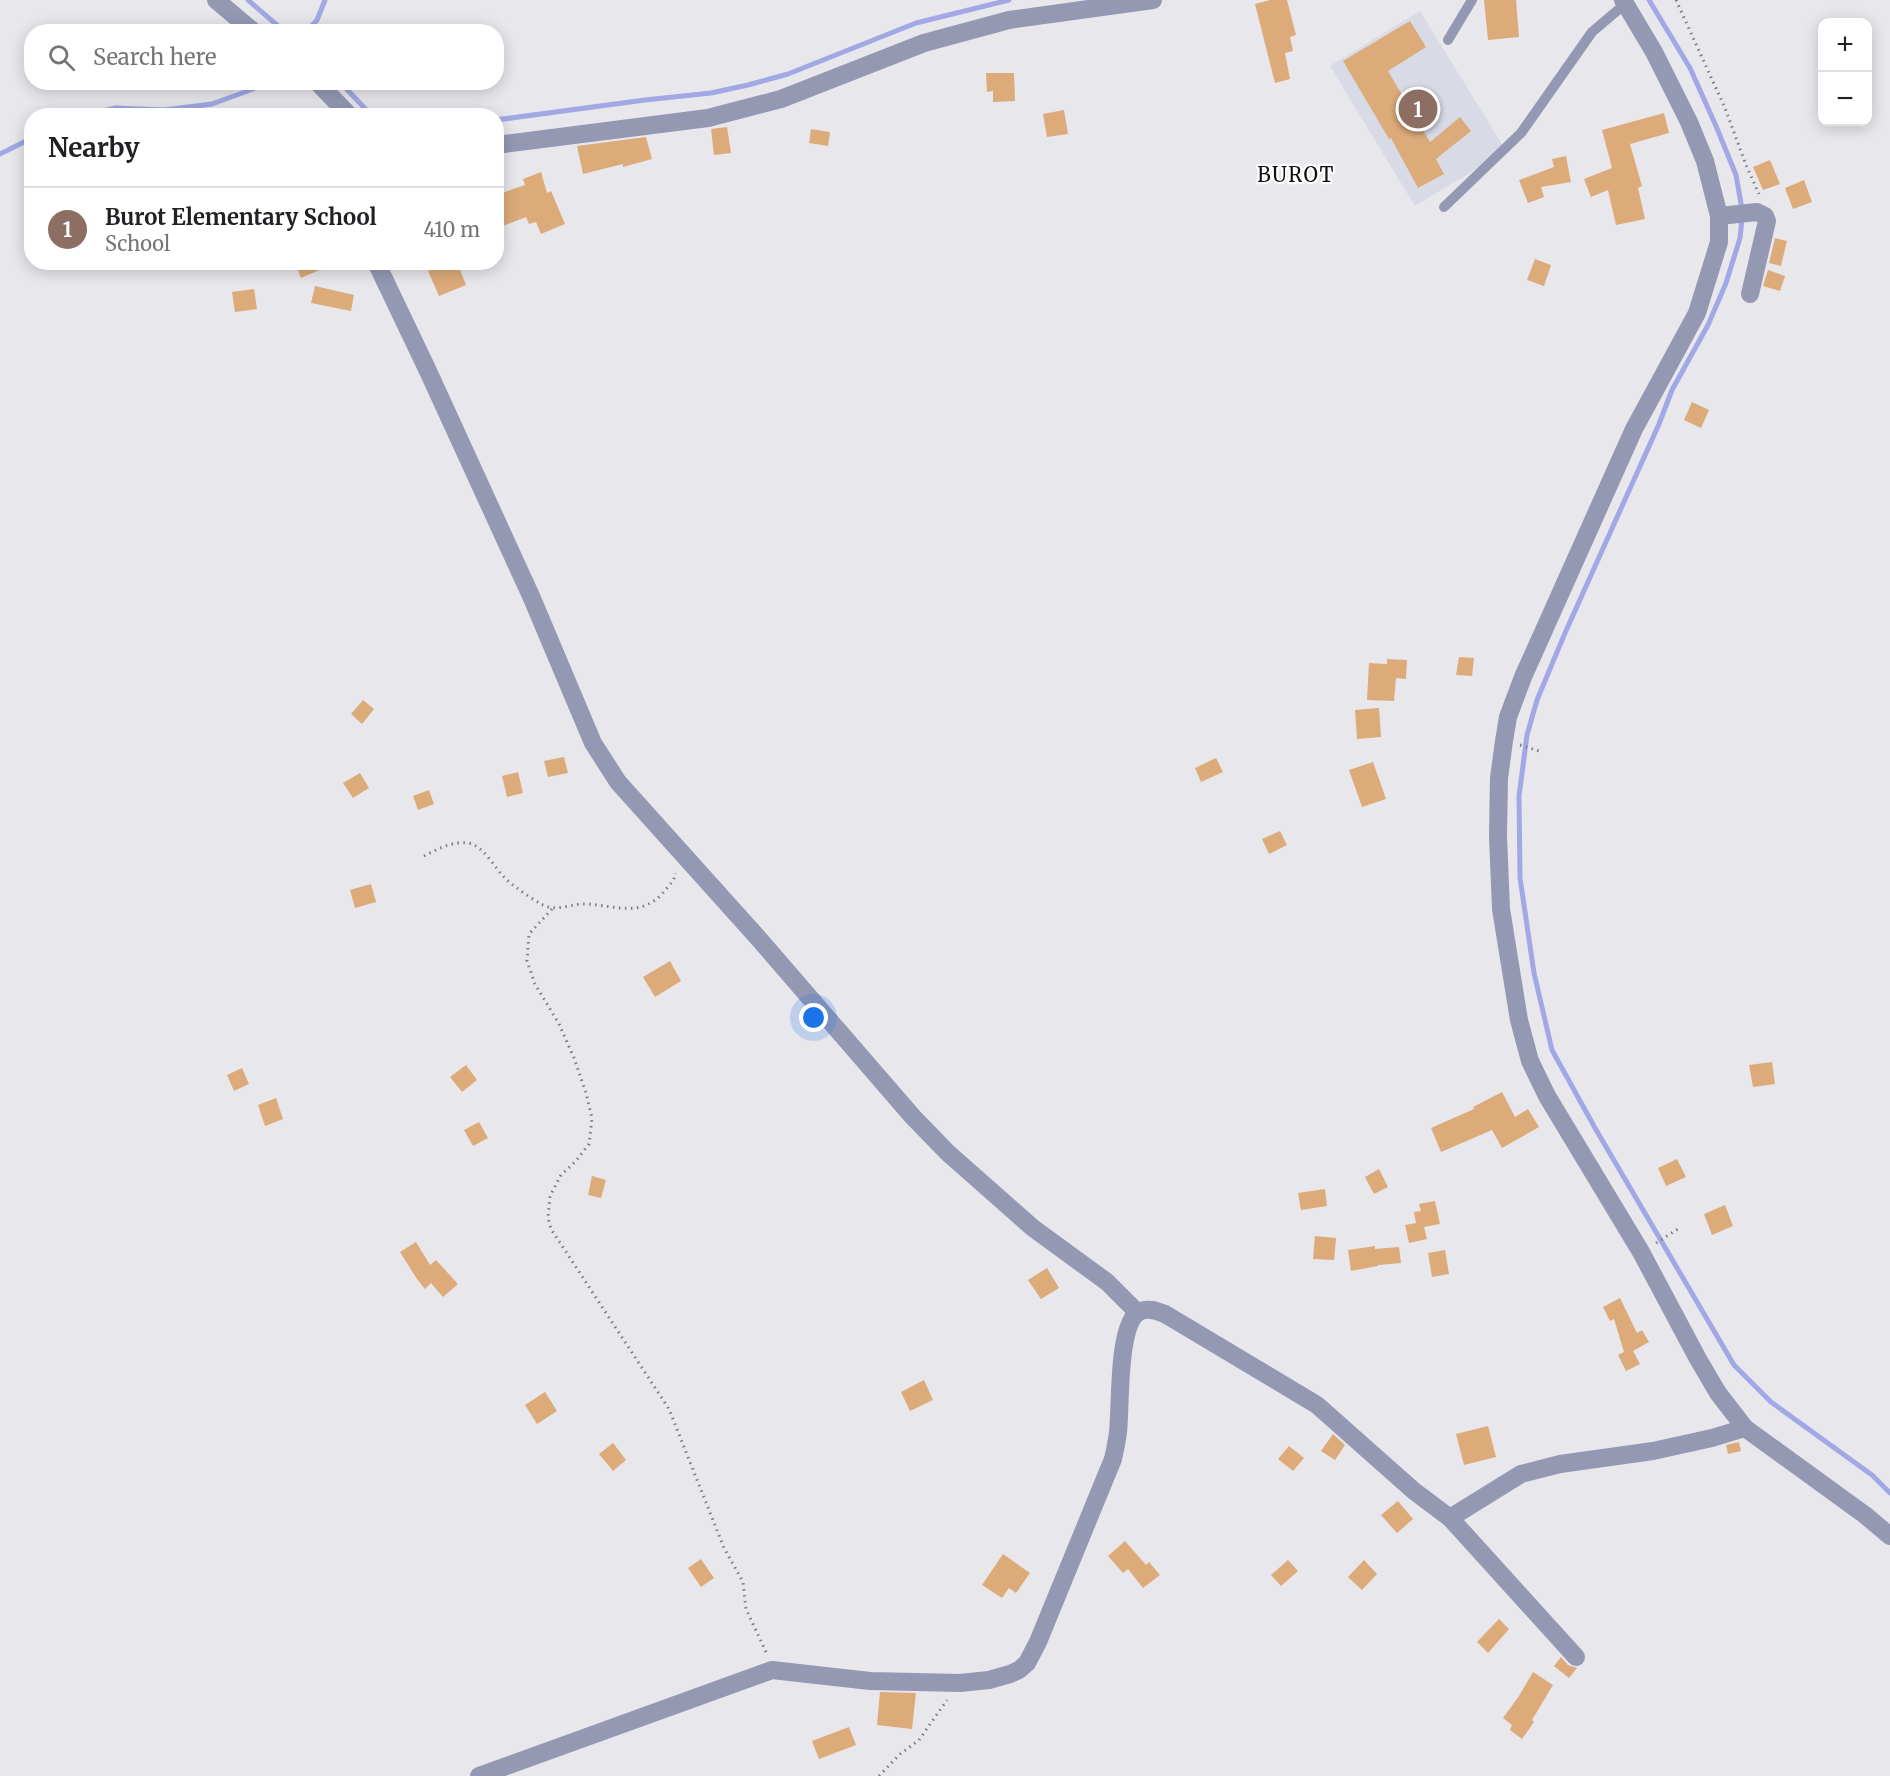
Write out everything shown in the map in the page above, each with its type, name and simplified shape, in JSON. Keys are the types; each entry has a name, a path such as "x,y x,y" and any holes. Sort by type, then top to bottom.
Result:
{"street":[{"path":"216,0 244,24"},
{"path":"504,144 708,118 781,99 924,43 1009,20 1153,0"},
{"path":"1624,2 1654,52 1689,122 1704,161 1719,216 1720,230 1717,249 1696,313 1634,429 1523,677 1508,717 1499,778 1498,836 1501,909 1519,1020 1530,1061 1547,1095 1641,1252 1718,1393 1745,1428 1866,1515 1890,1536"},
{"path":"325,90 342,108"},
{"path":"1719,216 1757,212 1762,213 1767,221 1750,294"},
{"path":"380,270 526,585 593,743 618,782 948,1154 1033,1228 1107,1282 1137,1312"},
{"path":"480,1776 772,1670 870,1681 960,1683 989,1680 1019,1670 1027,1663 1038,1642 1113,1459 1118,1431 1124,1344 1129,1323 1137,1312 1147,1309 1165,1314 1317,1405 1414,1491 1450,1518 1576,1657"},
{"path":"1450,1518 1521,1474 1560,1464 1653,1451 1745,1428"}],"lane":[{"path":"1448,40 1472,0"},
{"path":"1444,207 1521,133 1592,32 1624,2"}],"path":[{"path":"1676,0 1725,108 1762,201 1762,213"},
{"path":"1516,744 1542,752"},
{"path":"424,856 453,843 470,844 487,855 505,877 530,897 552,909"},
{"path":"675,868 675,878 661,896 638,907 629,910 582,904 552,909 529,934 527,961 535,984 559,1024 574,1058 592,1118 589,1144 561,1175 550,1196 548,1218 551,1229 669,1409 724,1548 743,1582 746,1609 772,1670"},
{"path":"1649,1247 1678,1229"},
{"path":"879,1776 919,1740 960,1683"}],"shaded area":[{"path":"1420,11 1506,151 1415,206 1330,66"}],"building":[{"path":"1270,0 1287,0 1296,35 1290,37 1293,51 1285,53 1290,79 1275,83 1255,4"},
{"path":"1484,0 1516,0 1519,37 1488,40"},
{"path":"1410,21 1426,47 1388,71 1430,142 1460,117 1471,131 1436,159 1444,174 1418,188 1391,138 1389,139 1343,61"},
{"path":"986,73 1014,73 1015,101 993,102 993,91 987,92"},
{"path":"1064,110 1068,134 1047,137 1043,114"},
{"path":"1664,113 1669,133 1630,144 1642,186 1638,188 1645,219 1616,225 1608,190 1591,197 1584,179 1612,168 1602,130"},
{"path":"727,127 731,153 714,155 711,129"},
{"path":"811,129 830,132 828,146 809,143"},
{"path":"646,137 652,159 583,174 577,146"},
{"path":"1566,156 1571,182 1541,187 1544,197 1528,203 1519,180 1554,167 1552,159"},
{"path":"1770,160 1780,184 1763,190 1753,167"},
{"path":"541,172 547,193 551,191 565,224 541,234 536,222 529,224 526,217 504,225 504,192 525,185 523,179"},
{"path":"1804,180 1812,202 1793,209 1785,188"},
{"path":"1775,238 1787,241 1781,266 1769,263"},
{"path":"1535,259 1551,265 1544,286 1527,280"},
{"path":"298,270 320,270 301,278"},
{"path":"460,270 466,285 439,296 428,271"},
{"path":"1768,270 1785,276 1780,291 1763,286"},
{"path":"315,286 354,295 351,311 311,303"},
{"path":"254,289 257,309 235,312 232,292"},
{"path":"1692,402 1709,410 1701,428 1684,420"},
{"path":"1459,657 1474,658 1472,676 1456,675"},
{"path":"1387,659 1407,660 1406,679 1396,678 1394,701 1367,700 1369,663 1387,664"},
{"path":"363,700 374,709 362,724 351,714"},
{"path":"1379,708 1381,737 1357,739 1355,710"},
{"path":"564,757 568,773 548,777 544,761"},
{"path":"1216,758 1223,772 1201,782 1195,768"},
{"path":"1373,762 1386,799 1362,807 1349,770"},
{"path":"518,772 523,793 507,797 502,776"},
{"path":"360,773 369,788 353,798 343,783"},
{"path":"429,790 434,804 418,810 413,796"},
{"path":"1280,831 1287,845 1269,854 1262,839"},
{"path":"371,884 376,902 355,908 350,890"},
{"path":"670,961 681,981 655,997 643,977"},
{"path":"1772,1062 1775,1084 1753,1087 1749,1065"},
{"path":"466,1065 477,1080 462,1092 450,1077"},
{"path":"242,1068 249,1084 234,1091 227,1075"},
{"path":"1502,1092 1515,1117 1528,1109 1539,1127 1502,1148 1492,1130 1441,1152 1431,1128 1474,1109 1473,1107"},
{"path":"276,1098 283,1119 265,1126 258,1105"},
{"path":"479,1122 488,1138 473,1146 464,1130"},
{"path":"1677,1159 1686,1177 1666,1186 1658,1168"},
{"path":"1379,1169 1388,1187 1374,1194 1365,1177"},
{"path":"592,1176 606,1180 601,1198 588,1195"},
{"path":"1325,1189 1327,1206 1301,1210 1298,1193"},
{"path":"1435,1201 1440,1224 1424,1227 1427,1239 1409,1243 1405,1225 1416,1223 1414,1212 1421,1211 1419,1204"},
{"path":"1725,1205 1733,1226 1712,1235 1704,1214"},
{"path":"1315,1236 1336,1238 1334,1260 1313,1259"},
{"path":"416,1242 430,1265 436,1260 458,1284 443,1297 431,1283 425,1289 400,1252"},
{"path":"1375,1246 1375,1249 1399,1247 1401,1263 1351,1271 1348,1250"},
{"path":"1445,1250 1449,1274 1432,1277 1428,1253"},
{"path":"1047,1268 1059,1288 1041,1299 1028,1280"},
{"path":"1620,1298 1637,1333 1642,1330 1649,1342 1633,1351 1640,1364 1626,1371 1618,1355 1624,1352 1614,1319 1610,1321 1603,1307"},
{"path":"924,1380 933,1400 910,1411 901,1392"},
{"path":"545,1392 557,1411 537,1424 525,1405"},
{"path":"1488,1426 1496,1457 1464,1465 1456,1434"},
{"path":"1333,1434 1345,1445 1335,1460 1321,1451"},
{"path":"1739,1442 1741,1451 1728,1454 1726,1445"},
{"path":"613,1443 626,1460 613,1471 599,1454"},
{"path":"1289,1446 1304,1458 1293,1471 1278,1459"},
{"path":"1398,1501 1413,1519 1397,1533 1381,1515"},
{"path":"1125,1541 1146,1565 1149,1562 1160,1575 1143,1588 1128,1569 1123,1573 1108,1556"},
{"path":"1003,1554 1030,1573 1016,1593 1009,1588 1002,1598 982,1585"},
{"path":"701,1559 714,1578 701,1587 688,1568"},
{"path":"1288,1560 1298,1571 1281,1586 1271,1575"},
{"path":"1364,1560 1377,1574 1362,1590 1348,1577"},
{"path":"1499,1619 1509,1629 1488,1653 1477,1642"},
{"path":"1561,1657 1568,1665 1577,1668 1569,1678 1554,1666"},
{"path":"1533,1672 1553,1685 1532,1720 1534,1722 1522,1739 1510,1730 1512,1725 1503,1718"},
{"path":"880,1692 916,1693 912,1729 877,1725"},
{"path":"849,1727 856,1745 819,1759 812,1741"}],"waterway":[{"path":"248,0 276,24"},
{"path":"313,24 325,0"},
{"path":"504,119 711,93 748,85 788,74 916,23 1009,0"},
{"path":"1649,0 1690,68 1716,126 1736,175 1742,209"},
{"path":"180,108 212,104 250,90"},
{"path":"348,90 364,108"},
{"path":"0,154 24,142"},
{"path":"1742,219 1740,238 1726,283 1708,325 1672,390 1537,700 1527,735 1519,796 1520,878 1534,973 1552,1050 1734,1365 1771,1402 1872,1475 1890,1493"}],"place":[{"name":"Burot Elementary School","path":"1418,109"}],"district":[{"name":"BUROT","path":"1296,174"}]}
